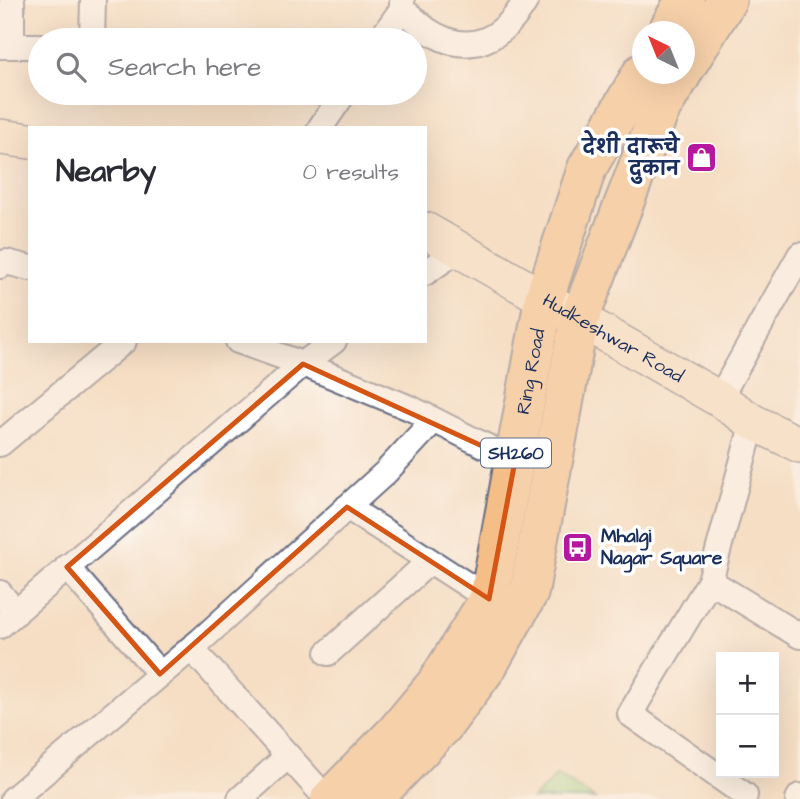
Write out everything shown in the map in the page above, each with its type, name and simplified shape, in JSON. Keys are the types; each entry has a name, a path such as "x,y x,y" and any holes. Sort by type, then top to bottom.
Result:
{"highway":[{"path":"673,21 685,0"},
{"name":"Ring Road","path":"695,52 727,0"},
{"name":"Ring Road","path":"328,799 396,732 436,684 489,599 544,299 587,168 636,84"},
{"name":"Ring Road","path":"373,799 444,725 487,667 529,592 579,320 660,110 676,84"}],"main road":[{"path":"0,137 28,141"},
{"name":"Hudkeshwar Road","path":"427,231 719,399 753,422 800,445"}],"street":[{"path":"12,0 6,46 28,46"},
{"path":"92,28 93,0"},
{"path":"427,30 461,44 480,44 493,38 504,28 526,0"},
{"path":"387,28 402,4 425,28"},
{"path":"321,126 336,105"},
{"path":"427,272 459,248"},
{"path":"719,399 800,255"},
{"path":"0,265 6,262 28,268"},
{"path":"0,444 122,343"},
{"path":"244,343 303,364 434,419 515,461"},
{"path":"0,593 8,619 303,364 331,343"},
{"path":"13,799 191,649 386,472 434,419"},
{"path":"751,798 630,714 710,581 753,422"},
{"path":"347,507 489,599"},
{"path":"328,653 430,561"},
{"path":"67,567 160,674"},
{"path":"710,581 800,636"},
{"path":"191,649 328,799"},
{"path":"240,799 288,756"}],"highlighted area":[{"path":"303,364 515,461 489,599 347,507 160,674 67,567"}],"green space":[{"path":"557,775 595,799 533,799"}],"place":[{"name":"देशी दारूचे दुकान","path":"702,158"},
{"name":"Mhalgi Nagar Square","path":"578,547"}]}
